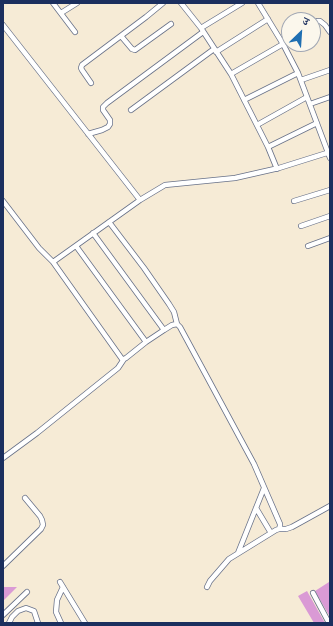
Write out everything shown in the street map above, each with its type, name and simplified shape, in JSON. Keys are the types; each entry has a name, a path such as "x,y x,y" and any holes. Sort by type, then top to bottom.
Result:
{"street":[{"path":"53,3 75,32"},
{"path":"61,13 77,3"},
{"path":"91,83 81,67 163,3"},
{"path":"88,134 102,130 110,124 110,120 103,110 103,107 107,103 202,30 242,3"},
{"path":"258,3 281,40"},
{"path":"184,4 231,74 268,147 277,169"},
{"path":"131,110 215,50 268,19"},
{"path":"321,22 330,32"},
{"path":"121,36 132,49 135,50 170,24"},
{"path":"3,25 140,200"},
{"path":"231,74 281,43"},
{"path":"287,52 301,80 330,158"},
{"path":"301,80 330,70"},
{"path":"244,100 298,73"},
{"path":"310,104 330,96"},
{"path":"256,125 307,97"},
{"path":"268,147 316,123"},
{"path":"53,262 140,200 165,185 235,178 277,169 329,152"},
{"path":"294,201 330,190"},
{"path":"3,201 39,248 53,262 121,357 124,359"},
{"path":"301,226 330,216"},
{"path":"109,222 144,268 174,312 177,324 248,454 280,524 278,529"},
{"path":"93,233 164,330"},
{"path":"308,246 330,238"},
{"path":"76,246 146,342"},
{"path":"3,458 38,433 118,368 124,359 146,342 164,330 177,324"},
{"path":"238,553 264,488"},
{"path":"3,566 41,529 43,525 40,516 25,498"},
{"path":"207,587 222,566 238,553 278,529 292,527 330,506"},
{"path":"256,508 271,533"},
{"path":"61,623 56,612 57,600 62,584 86,623"},
{"path":"3,615 27,592"},
{"path":"313,593 330,623"},
{"path":"9,623 18,611 26,608 34,611 38,623"}],"building":[{"path":"329,582 330,584 330,617 315,591"},
{"path":"3,587 17,587 3,601"},
{"path":"307,591 325,623 314,623 298,596"}]}
